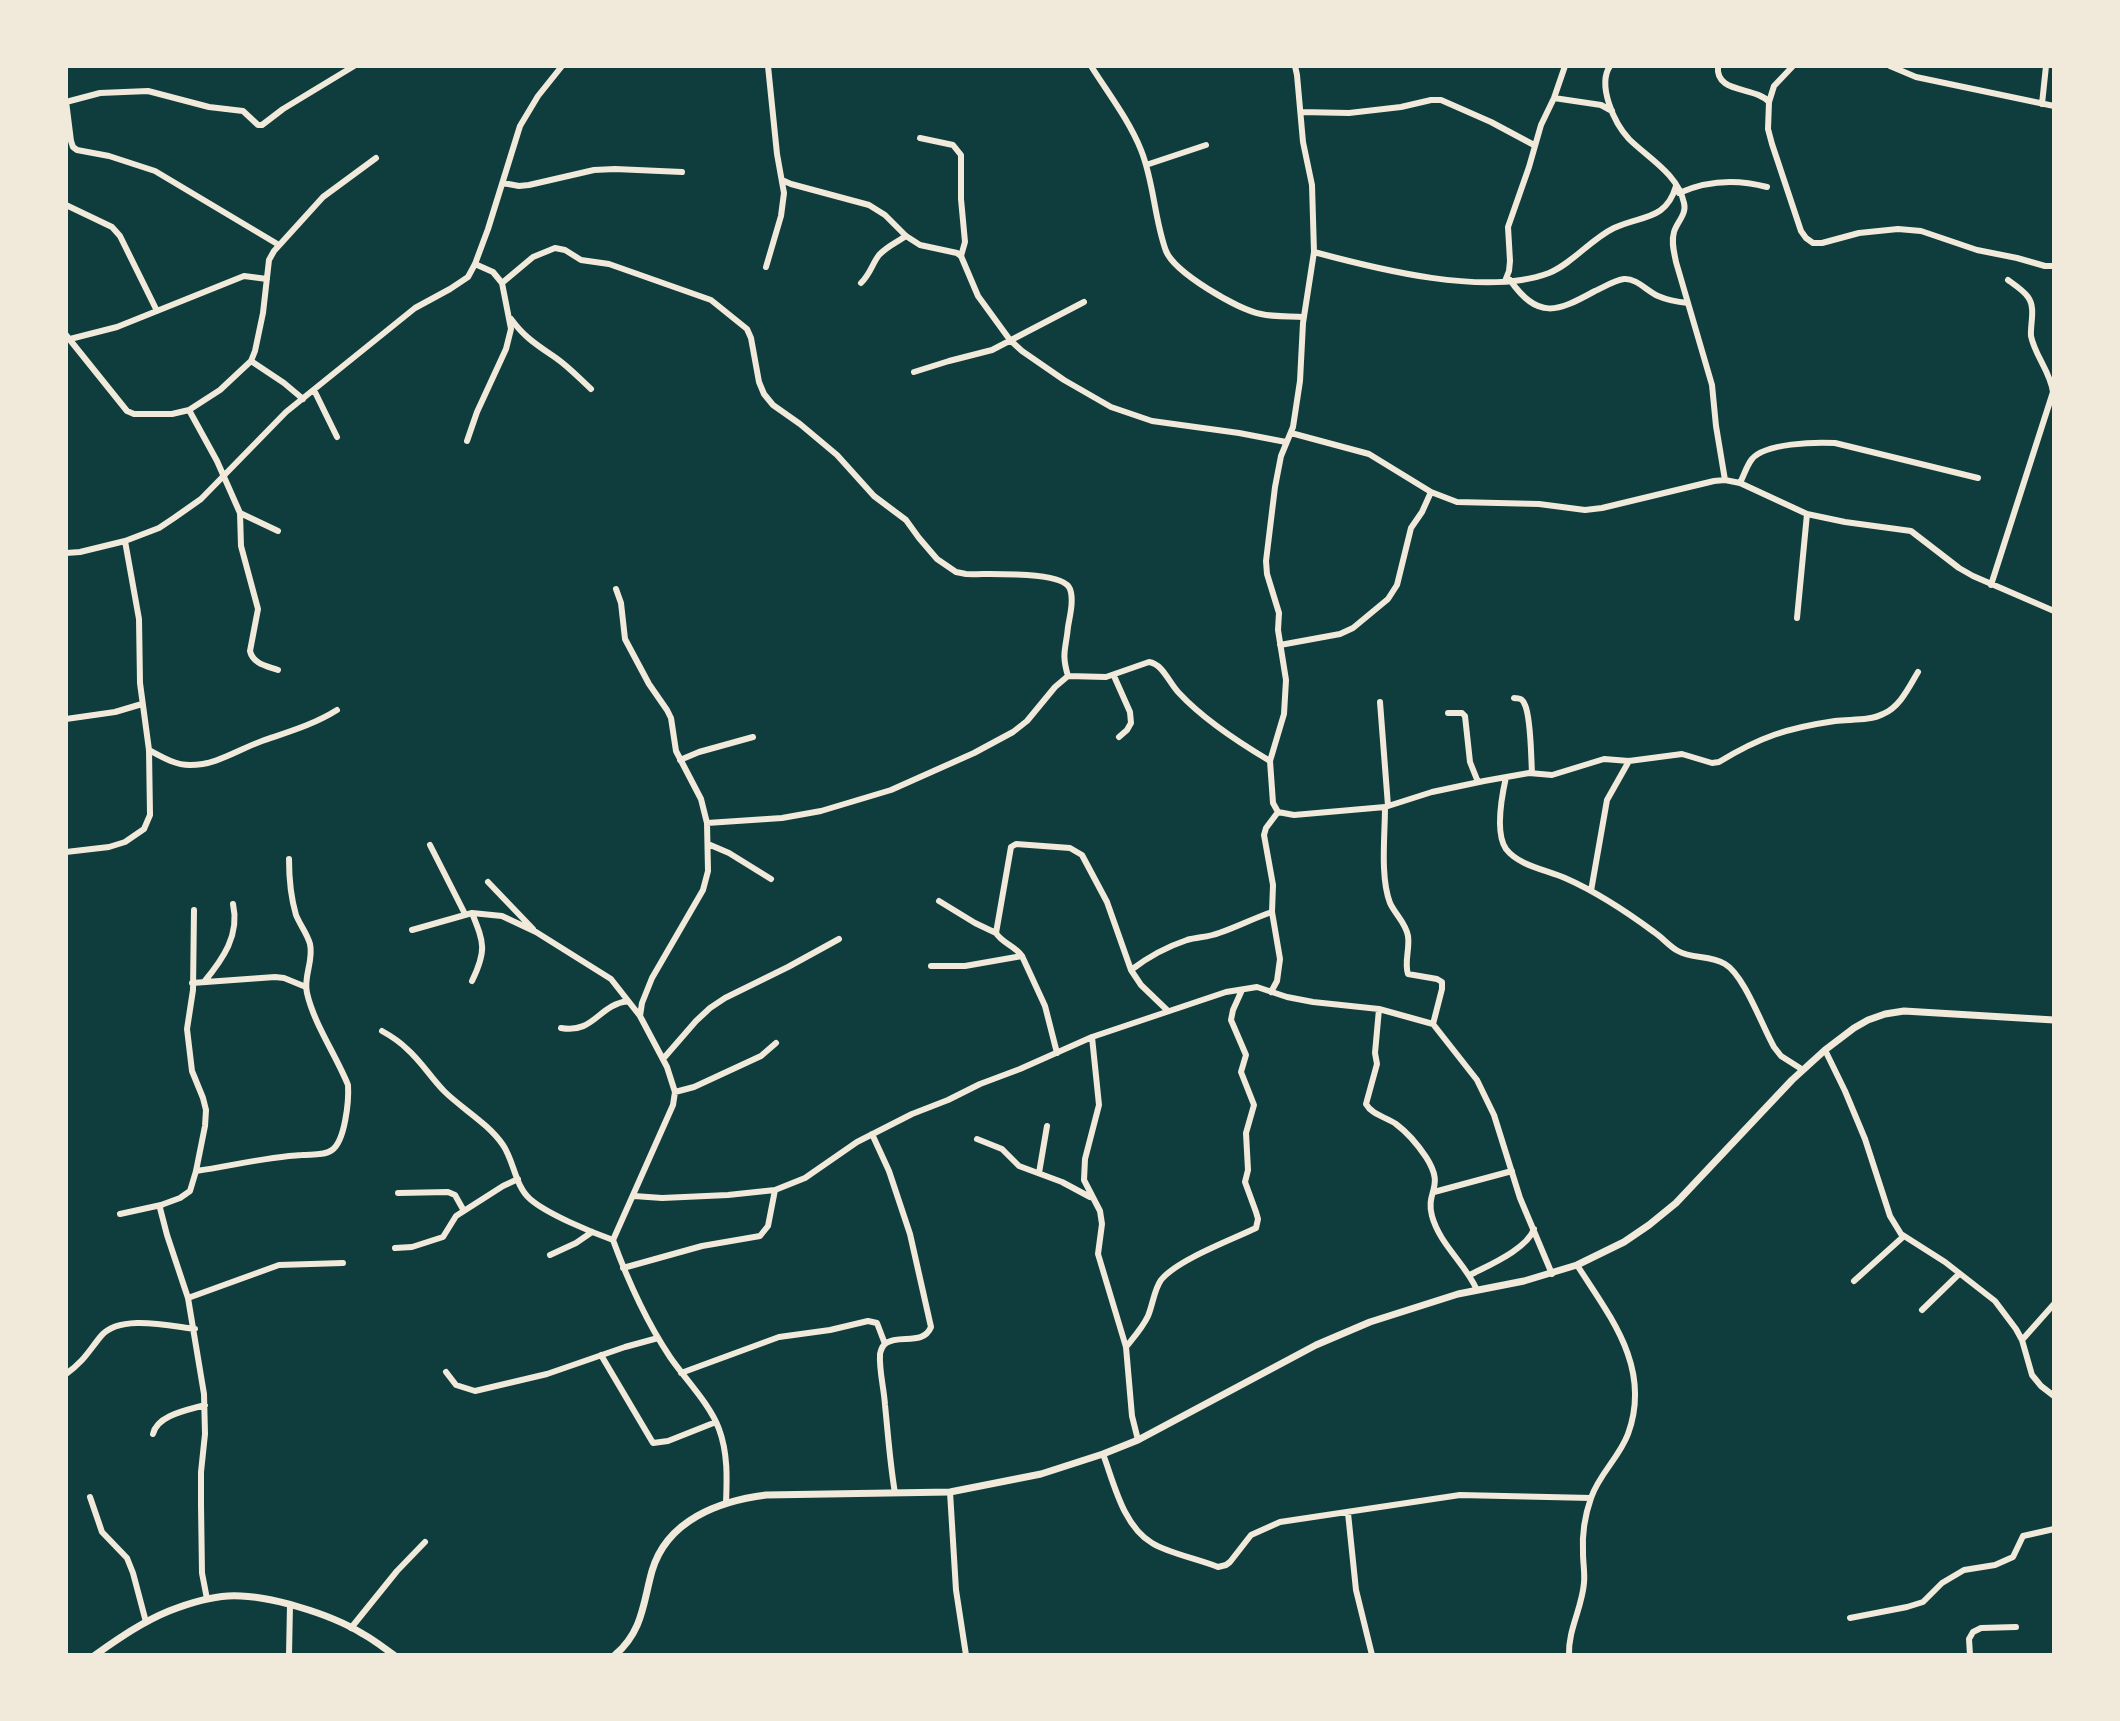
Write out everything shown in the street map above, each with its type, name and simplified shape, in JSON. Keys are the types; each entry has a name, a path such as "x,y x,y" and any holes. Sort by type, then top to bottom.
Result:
{"street":[{"path":"279,245 155,171 117,158 77,150 71,141 66,102 100,93 148,91 209,107 243,111 262,125 354,66"},
{"path":"66,553 125,541 159,528 174,518 201,499 286,412 415,308 468,277 528,110 562,66"},
{"path":"766,267 781,216 784,193 768,66"},
{"path":"1091,66 1126,121 1146,165 1162,238 1175,265 1202,285 1249,310 1261,314 1304,317"},
{"path":"1278,812 1273,803 1270,761 1284,714 1286,680 1279,613 1266,561 1275,487 1291,433 1300,381 1304,317 1314,252 1312,185 1303,142 1295,66"},
{"path":"1507,280 1510,261 1508,227 1541,125 1565,66"},
{"path":"1610,66 1605,85 1613,112 1628,137 1650,155 1684,201 1685,211 1672,242 1712,385 1725,480"},
{"path":"1718,66 1718,77 1723,83 1761,95 1769,102"},
{"path":"1793,66 1774,86 1769,102 1768,129 1801,231 1806,238 1813,243 1822,243 1859,233 1910,229 1977,250 2054,266"},
{"path":"1890,66 1916,77 2054,106"},
{"path":"2042,104 2046,66"},
{"path":"1554,98 1601,105 1613,112"},
{"path":"1301,112 1349,113 1441,100 1534,145"},
{"path":"920,138 953,145 961,155 965,242 961,256 978,296 1010,340 1022,351 1064,380 1122,411 1163,423 1286,442"},
{"path":"1146,165 1206,145"},
{"path":"267,279 244,276 117,327 68,337 127,411 134,414 172,414 189,410 220,390 251,361 260,325 267,279 269,260 279,245 323,197 376,158"},
{"path":"503,183 529,185 594,170 682,172"},
{"path":"782,180 869,205 920,245 961,256"},
{"path":"1314,252 1395,272 1461,281 1507,280 1551,272 1615,227 1655,215 1678,190 1722,182 1747,182 1767,187"},
{"path":"66,205 112,227 120,236 157,311"},
{"path":"861,283 869,275 876,259 906,236"},
{"path":"502,283 533,257 555,248 581,260 609,264 698,293 721,307 747,329 759,382 773,405 837,455 874,496 906,520 945,565 966,574 1045,576 1070,588 1068,631 1063,653 1068,676"},
{"path":"467,441 506,349 511,329 502,283 493,272 475,264"},
{"path":"1507,280 1531,303 1547,309 1569,305 1625,279 1638,283 1659,297 1688,303"},
{"path":"1991,585 2053,392 2048,372 2033,345 2031,303 2028,296 2008,280"},
{"path":"914,372 992,350 1084,302"},
{"path":"511,319 522,334 557,358 591,389"},
{"path":"251,361 303,399"},
{"path":"314,390 337,437"},
{"path":"189,410 224,474 240,513 241,546 258,609 250,651 256,661 278,670"},
{"path":"1291,433 1369,454 1431,492 1457,502 1539,504 1585,510 1714,481 1740,483 1807,514 1911,531 1959,568 2054,611"},
{"path":"1740,483 1755,455 1771,448 1820,442 1978,478"},
{"path":"1280,645 1340,634 1353,628 1388,599 1397,585 1411,528 1431,492"},
{"path":"240,513 278,531"},
{"path":"1797,618 1807,514"},
{"path":"66,852 125,842 144,829 150,815 149,750 142,704 139,619 125,541"},
{"path":"616,589 621,603 625,639 671,718 676,751 701,799 707,823 708,878 652,978 640,1016"},
{"path":"707,823 808,814 891,790 1013,732 1068,676 1114,676 1135,666 1154,662 1178,692 1195,707 1227,733 1270,761"},
{"path":"1278,812 1294,815 1387,807 1432,792 1532,773 1552,775 1604,759 1629,761 1682,754 1712,763 1719,762 1778,732 1881,716 1899,703 1918,672"},
{"path":"1114,676 1130,712 1131,723 1119,737"},
{"path":"1514,698 1525,703 1532,773"},
{"path":"1380,702 1387,807 1386,887 1391,905 1406,929 1408,974 1442,982 1433,1024"},
{"path":"66,719 115,712 142,704"},
{"path":"149,750 179,764 208,764 318,722 337,710"},
{"path":"1448,713 1462,713 1465,716 1470,762 1478,782"},
{"path":"680,760 753,737"},
{"path":"1591,891 1607,800 1629,761"},
{"path":"1506,777 1501,834 1504,846 1514,857 1591,891 1657,933 1676,950 1726,964 1738,975 1774,1047 1781,1056 1803,1070"},
{"path":"1271,992 1280,970 1272,912 1273,885 1264,835 1278,812"},
{"path":"708,844 771,879"},
{"path":"430,845 484,946 480,966 472,981"},
{"path":"996,933 1013,845 1070,848 1082,855 1095,876 1116,923 1131,970 1141,985 1168,1011"},
{"path":"196,1171 328,1153 336,1147 347,1109 348,1085 311,1008 306,987 310,946 295,909 289,859"},
{"path":"488,882 536,932"},
{"path":"939,901 996,933 1019,951 1045,1006 1057,1053"},
{"path":"204,982 219,963 233,934 233,904"},
{"path":"120,1214 180,1198 190,1191 196,1171 206,1110 192,1071 187,1029 194,910"},
{"path":"1131,970 1157,953 1188,940 1220,933 1272,912"},
{"path":"412,930 468,913 502,916 536,932 611,979 640,1016 663,1059 675,1092 673,1105 613,1240 623,1268 658,1338 716,1422 724,1449 726,1503"},
{"path":"663,1059 710,1008 839,939"},
{"path":"931,966 965,966 1022,956"},
{"path":"192,983 275,977 306,987"},
{"path":"634,1196 662,1198 775,1190 805,1178 843,1150 912,1114 1092,1037 1210,995 1257,987 1313,1002 1379,1009 1433,1024 1477,1080 1494,1115 1520,1198 1552,1274"},
{"path":"1126,1347 1147,1317 1163,1278 1172,1270 1257,1225 1256,1212 1245,1182 1248,1170 1246,1133 1254,1105 1241,1072 1246,1055 1231,1020 1242,990"},
{"path":"561,1028 577,1030 612,1005 628,1001"},
{"path":"1379,1009 1377,1064 1366,1104 1374,1113 1401,1128 1424,1153 1436,1176 1430,1207 1436,1227 1477,1290"},
{"path":"615,1655 624,1651 644,1610 659,1552 696,1516 738,1499 766,1495 950,1492 1041,1474 1103,1454 1138,1440 1316,1345 1370,1322 1477,1290 1552,1274 1624,1242 1676,1203 1803,1070 1825,1050 1868,1020 1904,1011 2054,1020"},
{"path":"382,1031 408,1049 444,1091 502,1143 529,1198 545,1209 613,1240"},
{"path":"1092,1037 1099,1105 1084,1180 1100,1211 1102,1224 1098,1254 1126,1347 1132,1416 1138,1440"},
{"path":"675,1092 694,1087 761,1056 776,1043"},
{"path":"1825,1050 1865,1139 1890,1216 1904,1236 1945,1262 1995,1301 2022,1340 2032,1375 2054,1396"},
{"path":"1039,1173 1047,1126"},
{"path":"872,1134 889,1171 910,1234 931,1327 923,1337 885,1344"},
{"path":"977,1139 1002,1149 1015,1164 1077,1189 1093,1199"},
{"path":"1434,1192 1512,1171"},
{"path":"395,1248 412,1247 443,1237 451,1221 518,1179"},
{"path":"623,1268 702,1246 760,1236 768,1226 775,1190"},
{"path":"398,1193 448,1192 455,1195 464,1211"},
{"path":"161,1205 195,1329 205,1405 201,1505 202,1573 207,1599"},
{"path":"1470,1275 1522,1245 1530,1238 1534,1228"},
{"path":"550,1255 592,1232"},
{"path":"1854,1281 1904,1236"},
{"path":"188,1298 279,1265 343,1263"},
{"path":"1569,1655 1568,1643 1584,1584 1583,1536 1591,1498 1627,1435 1634,1413 1636,1384 1616,1325 1577,1265"},
{"path":"1922,1310 1959,1274"},
{"path":"2022,1340 2054,1304"},
{"path":"681,1373 779,1337 868,1321 877,1323 885,1344 880,1354 881,1370 895,1493"},
{"path":"66,1374 84,1360 100,1337 120,1324 145,1323 195,1329"},
{"path":"446,1372 456,1385 475,1391 535,1378 658,1338"},
{"path":"601,1355 653,1443 668,1441 716,1422"},
{"path":"153,1434 155,1426 162,1421 205,1405"},
{"path":"1103,1454 1126,1511 1140,1533 1158,1546 1218,1567 1230,1562 1251,1535 1273,1523 1460,1495 1591,1498"},
{"path":"950,1492 956,1590 966,1655"},
{"path":"90,1497 102,1532 127,1558 146,1622"},
{"path":"1348,1513 1356,1590 1372,1655"},
{"path":"1850,1618 1923,1602 1942,1583 1964,1570 1995,1565 2013,1557 2023,1536 2054,1529"},
{"path":"351,1628 425,1542"},
{"path":"95,1655 170,1610 230,1596 290,1605 332,1618 361,1632 394,1655"},
{"path":"289,1655 290,1605"},
{"path":"1970,1655 1969,1639 1973,1632 1981,1628 2016,1627"}]}
